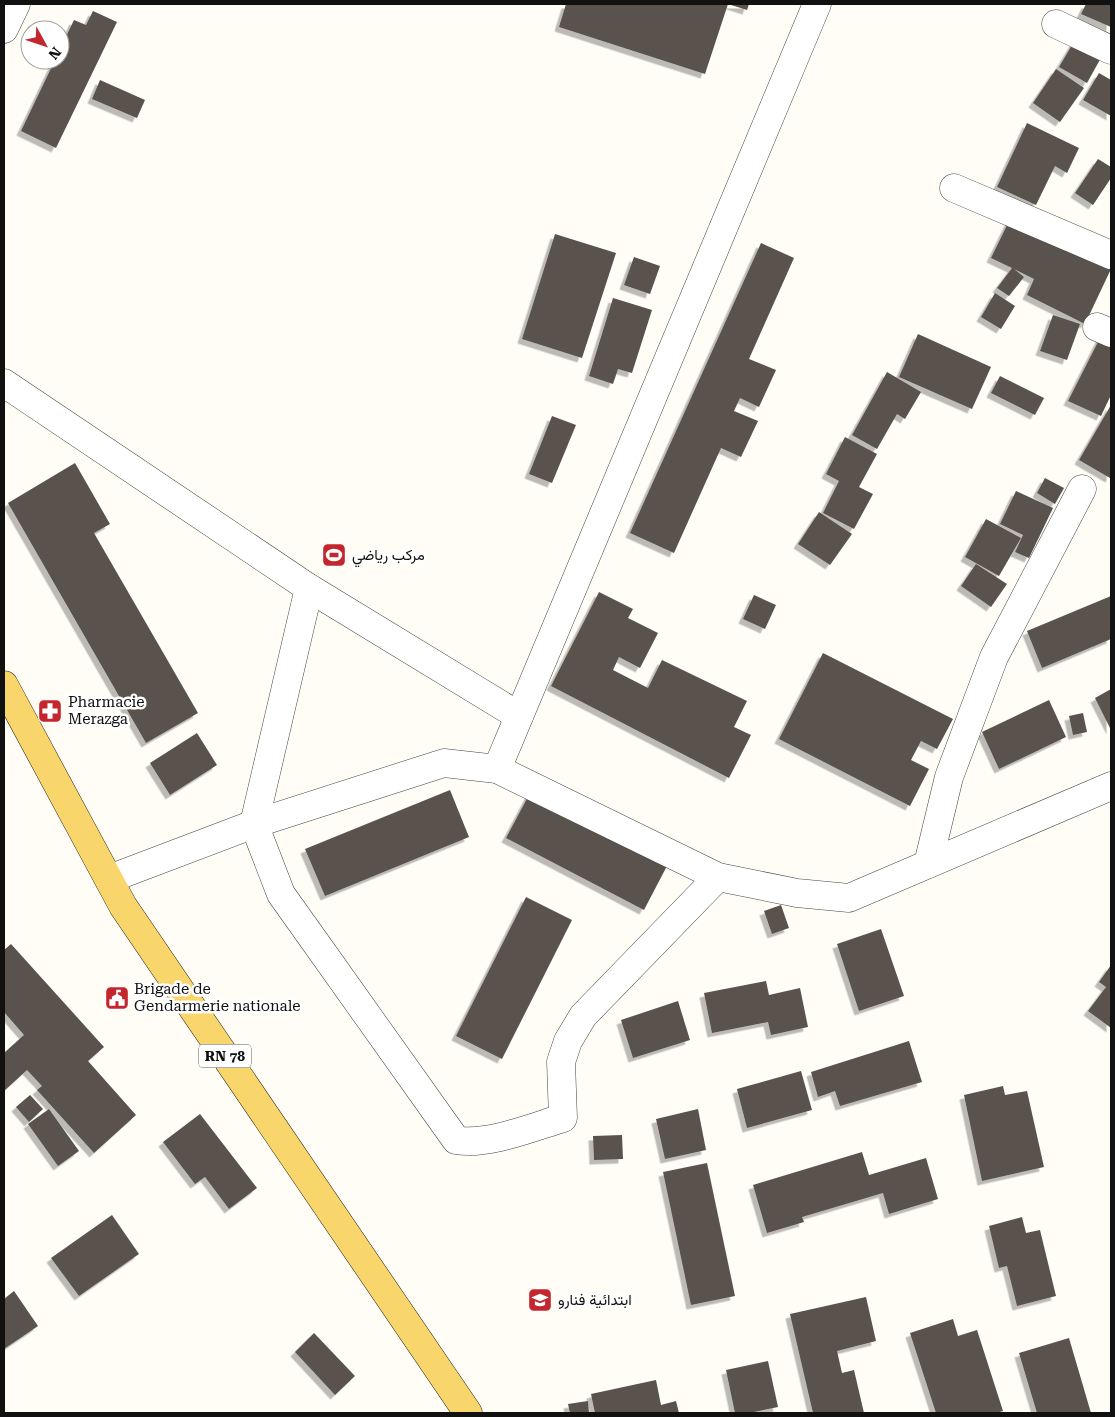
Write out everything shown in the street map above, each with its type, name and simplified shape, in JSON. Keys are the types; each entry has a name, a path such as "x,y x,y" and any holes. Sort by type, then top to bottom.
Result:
{"main road":[{"name":"RN 78","path":"4,685 129,914 468,1413"}],"street":[{"path":"4,29 16,4"},
{"path":"497,769 817,4"},
{"path":"1056,24 1111,50"},
{"path":"954,188 1111,255"},
{"path":"4,383 309,588 519,716"},
{"path":"928,864 949,777 994,657 1082,489"},
{"path":"309,588 254,824 281,894 456,1140 470,1142 511,1134 563,1118 561,1062 568,1041 583,1016 718,877"},
{"path":"109,879 254,824 444,763 497,769 718,877 797,893 849,898 1111,786"}],"building":[{"path":"566,4 728,4 705,74 559,27"},
{"path":"728,4 749,4 747,10"},
{"path":"1086,4 1111,4 1111,27 1081,14"},
{"path":"93,11 117,22 56,148 21,131 50,70 70,70 70,28 74,20 86,25"},
{"path":"1075,40 1102,56 1087,83 1059,67"},
{"path":"1056,69 1084,88 1060,122 1033,103"},
{"path":"1099,73 1111,80 1111,116 1083,100"},
{"path":"100,80 145,100 137,118 92,99"},
{"path":"1027,123 1079,148 1067,173 1055,166 1036,205 997,187"},
{"path":"1098,159 1111,167 1111,178 1093,205 1075,193"},
{"path":"1012,215 1111,263 1111,269 1085,324 1027,295 1034,279 1014,269 1024,277 1009,296 997,288 1012,268 991,258"},
{"path":"555,234 616,253 582,358 522,339"},
{"path":"761,243 794,258 749,359 776,370 759,407 740,398 734,411 758,421 741,457 721,448 674,553 630,533"},
{"path":"634,257 660,266 650,294 624,285"},
{"path":"995,293 1015,306 1001,329 981,317"},
{"path":"613,298 652,310 632,373 618,369 613,384 589,376"},
{"path":"1053,315 1080,324 1067,360 1040,351"},
{"path":"918,334 991,367 972,409 899,377"},
{"path":"1101,336 1111,341 1111,395 1101,416 1068,401"},
{"path":"887,372 921,392 905,419 897,414 877,449 852,435"},
{"path":"1000,376 1044,398 1035,415 991,393"},
{"path":"1111,405 1111,476 1110,478 1079,460"},
{"path":"552,416 576,425 552,483 529,474"},
{"path":"845,437 877,454 859,487 873,494 854,529 823,513 839,481 826,474"},
{"path":"75,463 110,524 94,533 198,713 146,743 8,503"},
{"path":"1045,478 1064,488 1055,504 1037,493"},
{"path":"1016,491 1053,508 1029,558 1015,552 1023,535 1000,524"},
{"path":"819,512 852,534 830,565 798,544"},
{"path":"986,519 1021,538 999,576 965,557"},
{"path":"976,564 1007,584 991,607 961,586"},
{"path":"599,592 633,609 628,618 658,633 640,668 619,657 613,670 648,688 662,660 747,701 734,727 751,735 729,778 551,686"},
{"path":"754,595 776,605 765,629 743,619"},
{"path":"1111,596 1111,639 1042,668 1027,631"},
{"path":"823,653 953,719 937,749 921,741 911,760 929,769 910,806 779,739"},
{"path":"1111,689 1111,730 1095,698"},
{"path":"1049,700 1066,737 999,769 982,732"},
{"path":"1083,713 1087,732 1073,735 1069,716"},
{"path":"197,733 217,765 170,795 150,763"},
{"path":"450,790 469,837 325,896 305,849"},
{"path":"530,793 668,864 644,910 506,838"},
{"path":"526,897 572,920 502,1059 456,1036"},
{"path":"781,905 789,928 772,934 764,911"},
{"path":"881,929 904,996 859,1011 837,944"},
{"path":"11,944 104,1047 88,1061 136,1115 94,1153 37,1090 42,1086 27,1070 4,1091 4,1053 24,1035 4,1012 4,950"},
{"path":"1111,965 1111,1028 1088,1011 1106,987 1099,982"},
{"path":"766,981 769,995 800,988 808,1027 771,1035 768,1022 712,1033 704,993"},
{"path":"678,1001 690,1040 633,1058 621,1020"},
{"path":"909,1041 922,1082 840,1106 835,1091 818,1097 811,1072"},
{"path":"801,1071 812,1110 747,1128 737,1089"},
{"path":"1003,1086 1005,1095 1027,1091 1044,1167 982,1181 964,1095"},
{"path":"30,1095 43,1109 29,1122 16,1107"},
{"path":"49,1109 79,1151 58,1166 28,1124"},
{"path":"698,1109 706,1150 665,1159 656,1119"},
{"path":"200,1114 257,1188 229,1209 205,1177 195,1184 163,1142"},
{"path":"622,1135 623,1159 594,1160 593,1136"},
{"path":"862,1152 869,1175 926,1158 938,1199 889,1214 883,1193 802,1217 804,1222 767,1233 753,1185"},
{"path":"707,1163 735,1296 691,1305 663,1172"},
{"path":"112,1215 139,1254 79,1296 51,1258"},
{"path":"1022,1217 1026,1233 1040,1230 1056,1296 1017,1306 1007,1266 999,1268 989,1226"},
{"path":"14,1291 38,1326 4,1349 4,1299"},
{"path":"866,1297 876,1341 837,1351 842,1373 854,1370 864,1413 813,1413 790,1314"},
{"path":"953,1319 958,1336 977,1330 1003,1411 996,1413 936,1413 910,1333"},
{"path":"314,1333 355,1376 335,1395 295,1352"},
{"path":"1069,1338 1091,1413 1037,1413 1019,1353"},
{"path":"768,1361 778,1407 749,1413 735,1413 726,1370"},
{"path":"656,1380 661,1405 676,1401 679,1413 595,1413 591,1394"},
{"path":"588,1401 589,1413 570,1413 568,1404"}],"place":[{"name":"مركب رياضي","path":"334,555"},
{"name":"Pharmacie Merazga","path":"50,711"},
{"name":"Brigade de Gendarmerie nationale","path":"117,998"},
{"name":"ابتدائية فنارو","path":"540,1300"}]}
